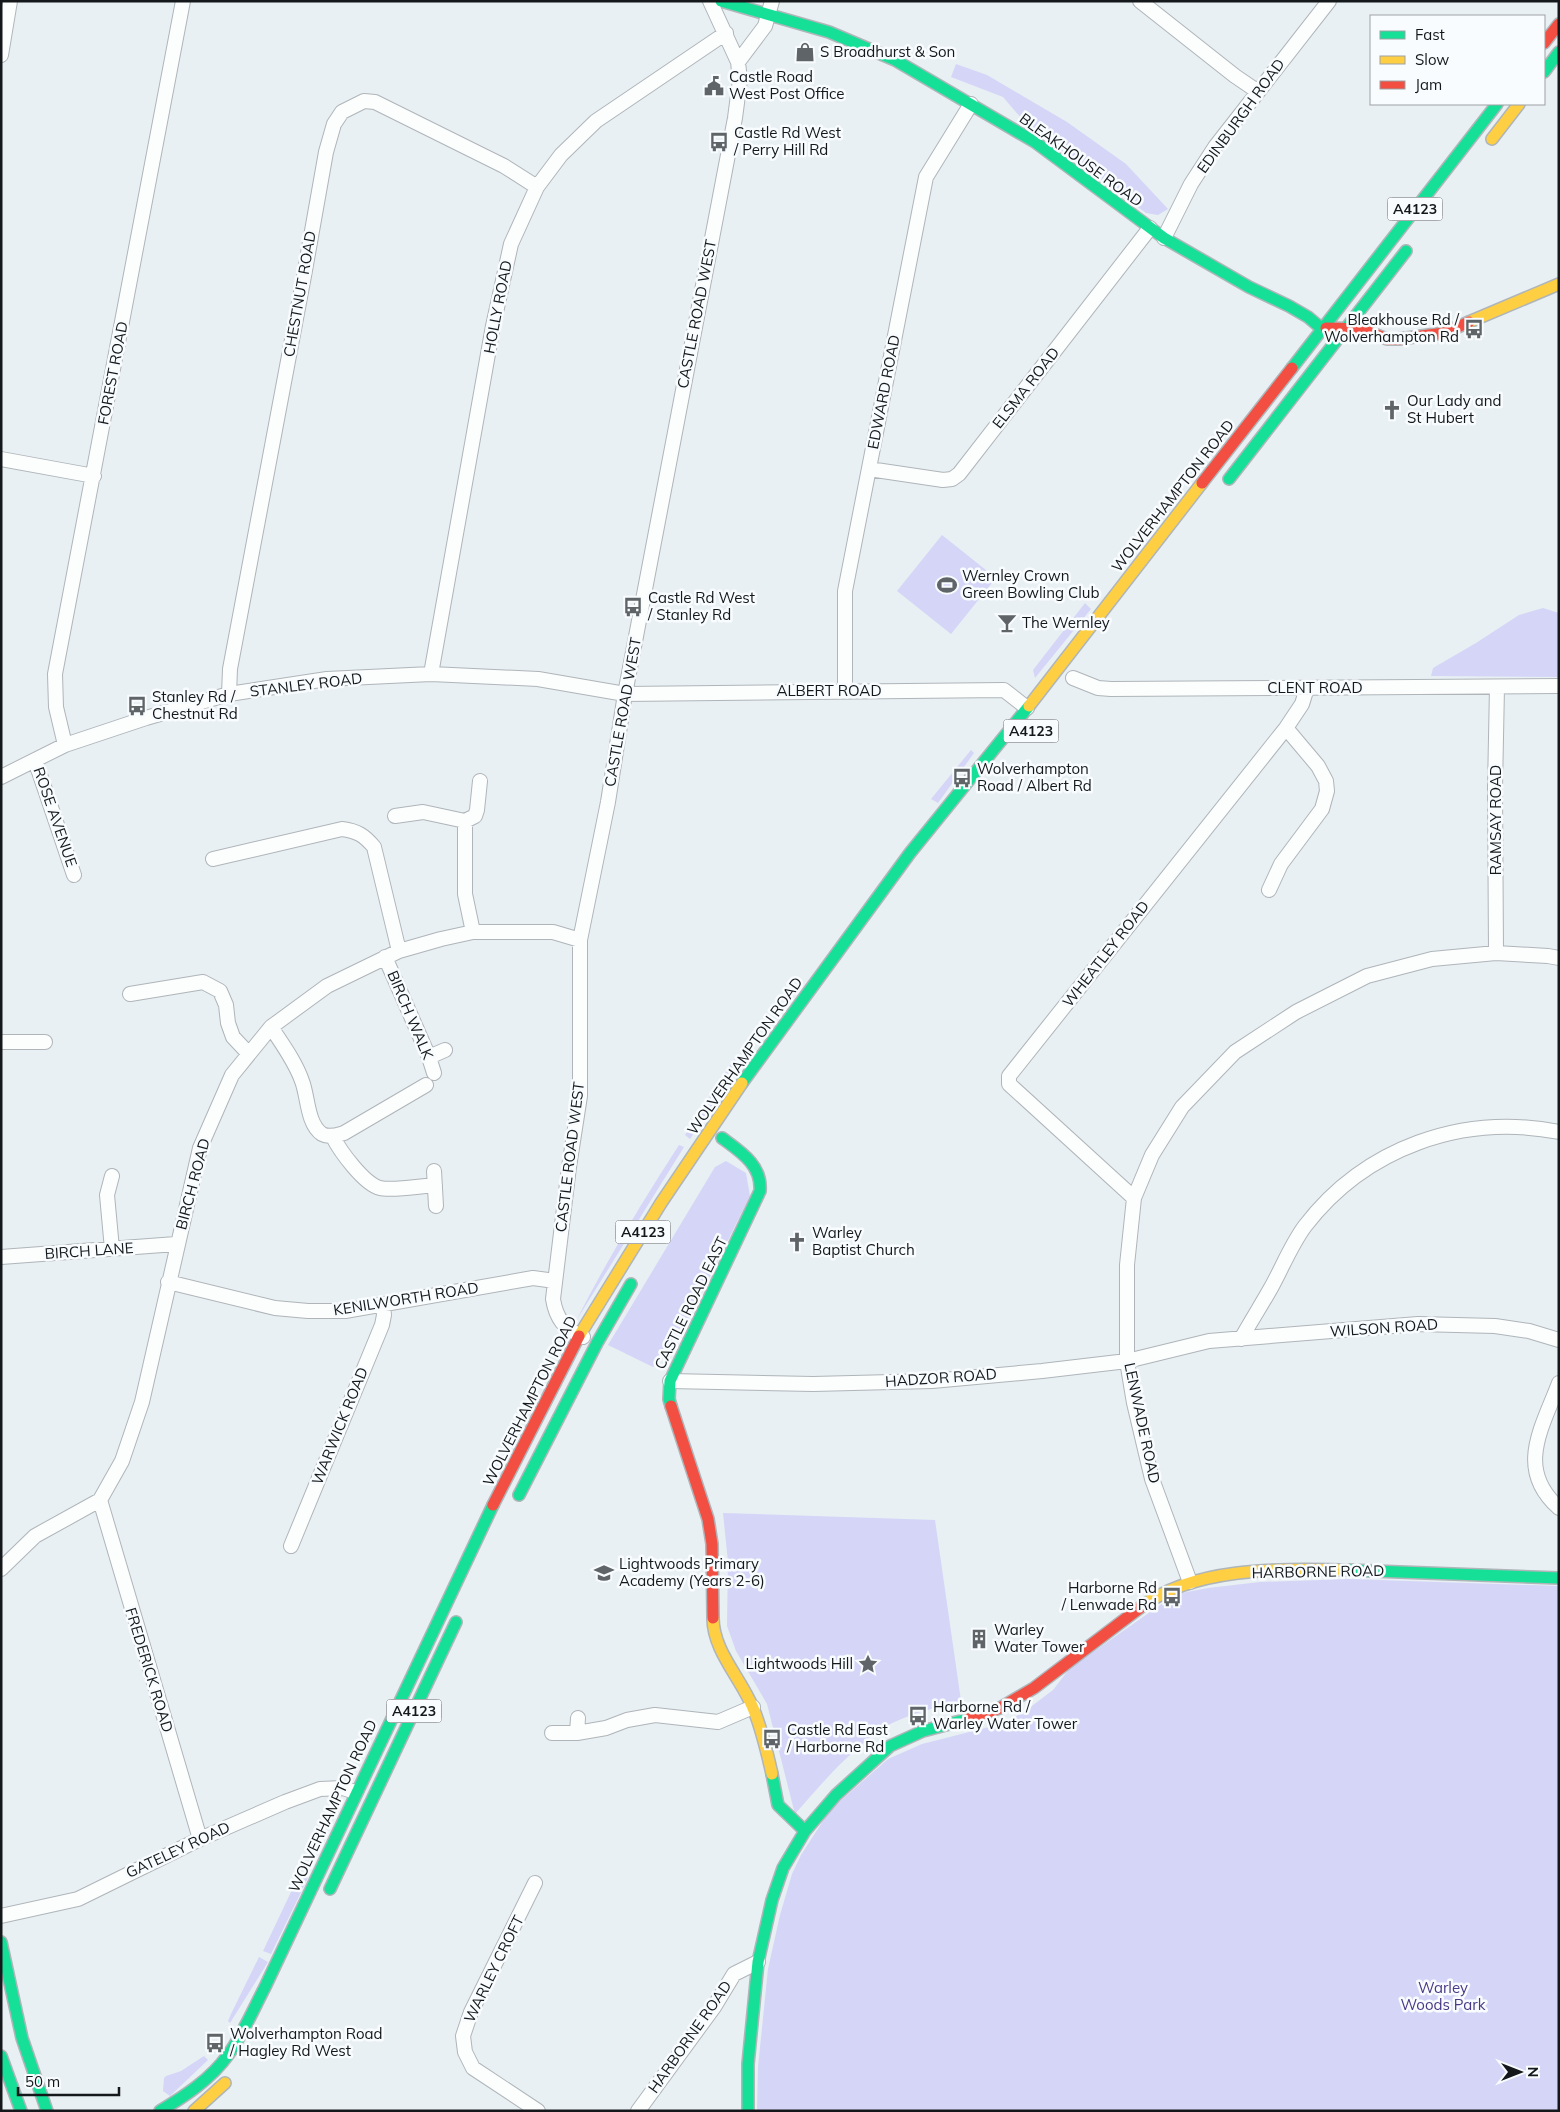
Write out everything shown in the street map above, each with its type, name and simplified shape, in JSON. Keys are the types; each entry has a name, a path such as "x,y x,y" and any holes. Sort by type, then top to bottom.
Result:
{"main road":[{"name":"BLEAKHOUSE ROAD","path":"721,1 829,32 895,60 1035,142 1164,238 1249,287 1289,306 1322,328"},
{"path":"1545,42 1559,24"},
{"path":"1545,71 1559,52"},
{"name":"WOLVERHAMPTON ROAD","path":"160,2111 204,2080 228,2056 265,1987 355,1792 474,1543 579,1336 661,1203 742,1083 910,852 1027,708 1496,105"},
{"path":"1485,148 1518,105"},
{"name":"A4123","path":"1219,492 1346,329 1362,315 1414,239"},
{"path":"1322,328 1360,329 1387,339 1444,333 1455,330 1559,284"},
{"name":"BLEAKHOUSE ROAD","path":"1289,306 1312,311 1362,315"},
{"path":"1378,323 1391,331 1408,337"},
{"path":"1027,708 1068,681"},
{"name":"CASTLE ROAD EAST","path":"711,1130 756,1166 760,1175 760,1190 751,1213 670,1381 669,1399 708,1519 712,1544 713,1627 726,1658 753,1707 766,1748 778,1805 805,1831"},
{"path":"515,1502 597,1343 635,1278"},
{"name":"HARBORNE ROAD","path":"758,1962 772,1900 783,1868 805,1831 836,1795 890,1746 923,1731 956,1723 1000,1708 1034,1688 1166,1590 1190,1582 1244,1573 1300,1569 1383,1570 1559,1578"},
{"name":"A4123","path":"323,1904 460,1614"},
{"path":"355,1792 373,1799"},
{"path":"1,1942 22,2038 47,2111"},
{"path":"748,2111 748,2064 758,1962"},
{"path":"1,2056 21,2111"},
{"path":"194,2111 235,2072"}],"street":[{"path":"1,55 10,1"},
{"name":"FOREST ROAD","path":"65,745 56,707 55,674 183,1"},
{"name":"CASTLE ROAD WEST","path":"597,1343 579,1336 562,1324 555,1312 553,1299 569,1166 580,1096 580,940 608,802 625,694 735,118 740,80 738,62 726,32 710,1"},
{"path":"738,62 765,26 772,1"},
{"path":"1140,1 1234,76 1257,91"},
{"name":"EDINBURGH ROAD","path":"1164,238 1191,184 1215,146 1329,1"},
{"name":"HOLLY ROAD","path":"431,674 494,326 511,244 537,188 561,155 596,121 726,32"},
{"name":"CHESTNUT ROAD","path":"229,694 230,669 326,152 334,124 342,112 364,102 375,102 504,166 537,188"},
{"name":"EDWARD ROAD","path":"845,692 845,591 926,177 971,104"},
{"name":"ELSMA ROAD","path":"869,469 943,480 952,479 959,474 1150,228"},
{"path":"1,459 94,476"},
{"name":"STANLEY ROAD","path":"1,777 65,745 146,718 229,694 327,679 431,674 538,679 625,694"},
{"name":"CLENT ROAD","path":"1068,681 1111,689 1559,686"},
{"name":"RAMSAY ROAD","path":"1496,953 1495,788 1498,687"},
{"name":"WHEATLEY ROAD","path":"1134,1198 1009,1084 1010,1076 1286,728 1302,704 1307,688"},
{"name":"ALBERT ROAD","path":"625,694 1004,690 1027,708"},
{"path":"1269,890 1281,864 1322,809 1327,791 1326,781 1318,766 1286,728"},
{"name":"ROSE AVENUE","path":"35,760 74,875"},
{"path":"396,816 423,812 465,821 475,816 480,781"},
{"path":"465,821 465,894 473,932"},
{"path":"213,859 342,829 355,831 365,836 374,848 399,951"},
{"name":"BIRCH ROAD","path":"100,1500 122,1461 142,1402 176,1244 200,1148 232,1075 248,1053 271,1027 327,986 399,951 473,932 553,932 580,940"},
{"name":"LENWADE ROAD","path":"1190,1582 1152,1479 1134,1403 1127,1362 1127,1265 1134,1198 1152,1155 1182,1107 1235,1052 1296,1012 1367,976 1432,959 1496,953 1559,958"},
{"name":"BIRCH WALK","path":"385,957 429,1057 434,1073"},
{"path":"130,994 203,982 220,991 226,1005 228,1023 233,1038 248,1053"},
{"path":"271,1027 293,1060 302,1081 314,1126 323,1135 333,1137 344,1133 426,1085"},
{"path":"1,1042 45,1042"},
{"path":"429,1057 445,1050"},
{"path":"1242,1339 1273,1284 1282,1262 1305,1227 1351,1178 1381,1158 1418,1143 1452,1133 1488,1127 1523,1127 1559,1132"},
{"path":"333,1137 342,1153 372,1184 381,1188 435,1178 436,1206"},
{"path":"112,1176 107,1196 112,1249"},
{"name":"BIRCH LANE","path":"1,1256 176,1244"},
{"name":"KENILWORTH ROAD","path":"168,1282 275,1308 308,1311 345,1311 533,1278 555,1281"},
{"name":"WARWICK ROAD","path":"292,1546 382,1324 383,1305"},
{"name":"WILSON ROAD","path":"1209,1341 1426,1324 1495,1326 1529,1331 1559,1340"},
{"name":"HADZOR ROAD","path":"670,1381 813,1384 932,1381 1127,1362 1209,1341"},
{"path":"1559,1383 1537,1440 1535,1458 1535,1471 1538,1483 1544,1493 1559,1508"},
{"path":"1,1569 35,1536 100,1500"},
{"name":"FREDERICK ROAD","path":"100,1500 200,1839"},
{"path":"552,1733 577,1734 606,1728 627,1720 655,1715 718,1722 753,1707"},
{"path":"577,1734 578,1718"},
{"name":"GATELEY ROAD","path":"1,1916 78,1900 200,1839 320,1789 344,1788 355,1792"},
{"name":"WARLEY CROFT","path":"535,1884 471,2012 463,2036 465,2052 473,2068 538,2111"},
{"name":"HARBORNE ROAD","path":"638,2111 714,2007 734,1974 758,1962"}],"green space":[{"path":"956,64 987,75 1067,122 1126,164 1168,209 1158,215 1146,213 1028,126 1003,97 951,77"},
{"name":"Wernley Crown Green Bowling Club","path":"942,535 996,578 951,634 897,591"},
{"path":"1085,603 1091,609 1035,678 1033,670"},
{"path":"1543,608 1559,613 1559,677 1431,676 1433,668 1519,615"},
{"path":"971,750 974,753 938,803 931,799"},
{"path":"734,1059 740,1064 690,1139 685,1135"},
{"path":"679,1145 684,1147 576,1321 625,1232"},
{"path":"726,1161 746,1173 750,1196 674,1349 653,1367 608,1345 715,1167"},
{"path":"723,1513 935,1520 961,1701 911,1715 884,1728 848,1757 795,1814 767,1704 736,1651 727,1626 728,1562"},
{"name":"Warley Woods Park","path":"1349,1579 1559,1586 1559,2111 757,2111 758,2067 768,1969 780,1915 792,1874 801,1855 830,1810 888,1759 922,1744 1001,1724 1024,1712 1053,1690 1070,1668 1176,1594 1260,1582"},
{"path":"300,1873 308,1878 271,1954 263,1951"},
{"path":"259,1957 268,1962 230,2023 228,2021 231,2014"},
{"path":"204,2056 208,2060 170,2096 163,2091 164,2078 166,2076 181,2071"}],"traffic: fast":[{"path":"721,1 829,32 895,60 1035,142 1164,238 1249,287 1289,306 1308,317 1321,328 1326,328"},
{"path":"1545,71 1559,52"},
{"path":"1292,368 1496,105"},
{"path":"1229,479 1406,251"},
{"path":"742,1083 910,853 1029,706"},
{"path":"671,1406 669,1399 670,1381 760,1191 760,1182 754,1166 743,1154 722,1138"},
{"path":"519,1495 597,1343 631,1284"},
{"path":"160,2111 188,2093 214,2072 228,2055 243,2030 493,1505"},
{"path":"1347,1570 1559,1578"},
{"path":"330,1889 456,1622"},
{"path":"748,2111 748,2064 758,1962 772,1900 783,1868 805,1831 836,1795 890,1746 923,1731 968,1719"},
{"path":"772,1774 778,1805 805,1831"},
{"path":"1,1942 22,2038 47,2111"},
{"path":"1,2056 21,2111"}],"traffic: slow":[{"path":"1492,139 1518,105"},
{"path":"1469,322 1559,284"},
{"path":"1029,706 1202,483"},
{"path":"579,1336 661,1203 742,1083"},
{"path":"1141,1607 1163,1594 1187,1584 1213,1577 1267,1570 1347,1570"},
{"path":"713,1618 714,1630 722,1653 748,1697 756,1716 772,1774"},
{"path":"194,2111 225,2083"}],"traffic: jam":[{"path":"1545,42 1559,24"},
{"path":"1326,328 1361,329 1387,339 1399,339 1444,333 1469,322"},
{"path":"1202,483 1292,368"},
{"path":"493,1505 579,1336"},
{"path":"671,1406 708,1519 712,1544 713,1618"},
{"path":"968,1719 1000,1708 1034,1688 1141,1607"}],"place":[{"name":"S Broadhurst & Son","path":"805,52"},
{"name":"Castle Road West Post Office","path":"714,86"},
{"name":"Castle Rd West / Perry Hill Rd","path":"719,142"},
{"name":"Bleakhouse Rd / Wolverhampton Rd","path":"1474,329"},
{"name":"Our Lady and St Hubert","path":"1392,410"},
{"name":"Wernley Crown Green Bowling Club","path":"947,585"},
{"name":"Castle Rd West / Stanley Rd","path":"633,607"},
{"name":"The Wernley","path":"1007,623"},
{"name":"Stanley Rd / Chestnut Rd","path":"137,706"},
{"name":"Wolverhampton Road / Albert Rd","path":"962,778"},
{"name":"Warley Baptist Church","path":"797,1242"},
{"name":"Lightwoods Primary Academy (Years 2-6)","path":"604,1573"},
{"name":"Harborne Rd / Lenwade Rd","path":"1172,1597"},
{"name":"Warley Water Tower","path":"979,1639"},
{"name":"Lightwoods Hill","path":"868,1664"},
{"name":"Harborne Rd / Warley Water Tower","path":"918,1716"},
{"name":"Castle Rd East / Harborne Rd","path":"772,1739"},
{"name":"Wolverhampton Road / Hagley Rd West","path":"215,2043"}]}
